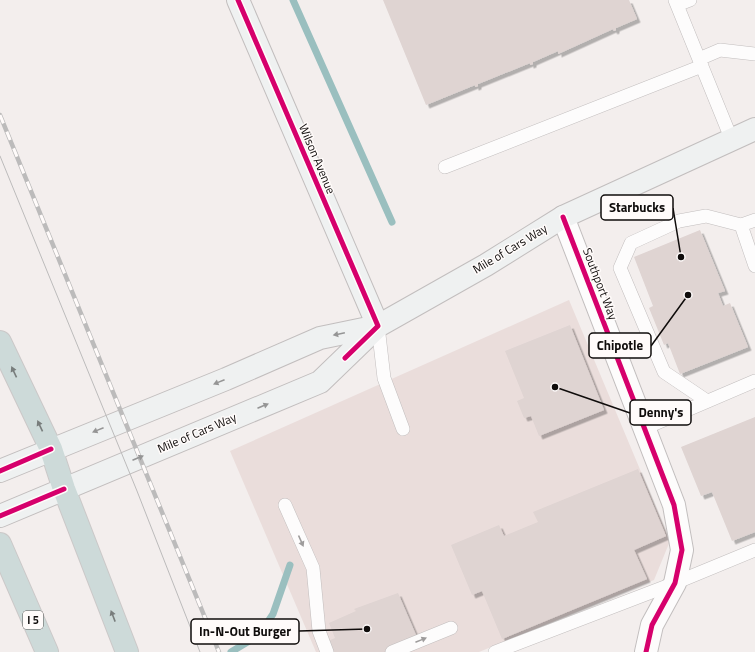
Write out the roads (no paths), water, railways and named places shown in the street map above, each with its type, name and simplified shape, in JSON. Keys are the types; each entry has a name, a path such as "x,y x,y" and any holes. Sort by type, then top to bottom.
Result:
{"highway":[{"path":"0,342 51,449 64,489 127,652"},
{"name":"I 5","path":"0,544 47,652"}],"main road":[{"name":"Wilson Avenue","path":"238,0 378,326"},
{"name":"Mile of Cars Way","path":"0,516 320,382 378,326 486,265 563,217 730,138 755,129"},
{"name":"Mile of Cars Way","path":"0,471 51,449 226,380 320,338 378,326"}],"street":[{"name":"Southport Way","path":"563,217 674,505 682,550 675,583 652,625 646,652"}],"lane":[{"path":"690,0 676,3 730,138"},
{"path":"445,167 700,63 720,50 755,54"},
{"path":"707,401 664,372 620,268 631,243 679,221 706,216 740,225 755,220"},
{"path":"740,225 755,266"},
{"path":"378,326 384,378 403,429"},
{"path":"645,428 755,381"},
{"path":"285,505 313,568 316,590 315,605 319,631 327,652"},
{"path":"495,652 675,583 755,550"},
{"path":"392,652 450,628"}],"waterway":[{"path":"293,0 392,222"},
{"path":"231,652 259,635 273,614 290,565"}],"tram line":[{"path":"0,156 137,491 200,652"}],"railway":[{"path":"0,115 219,652"}],"place":[{"name":"Starbucks","path":"681,257"},
{"name":"Chipotle","path":"688,295"},
{"name":"Denny's","path":"555,387"},
{"name":"In-N-Out Burger","path":"367,629"}]}
